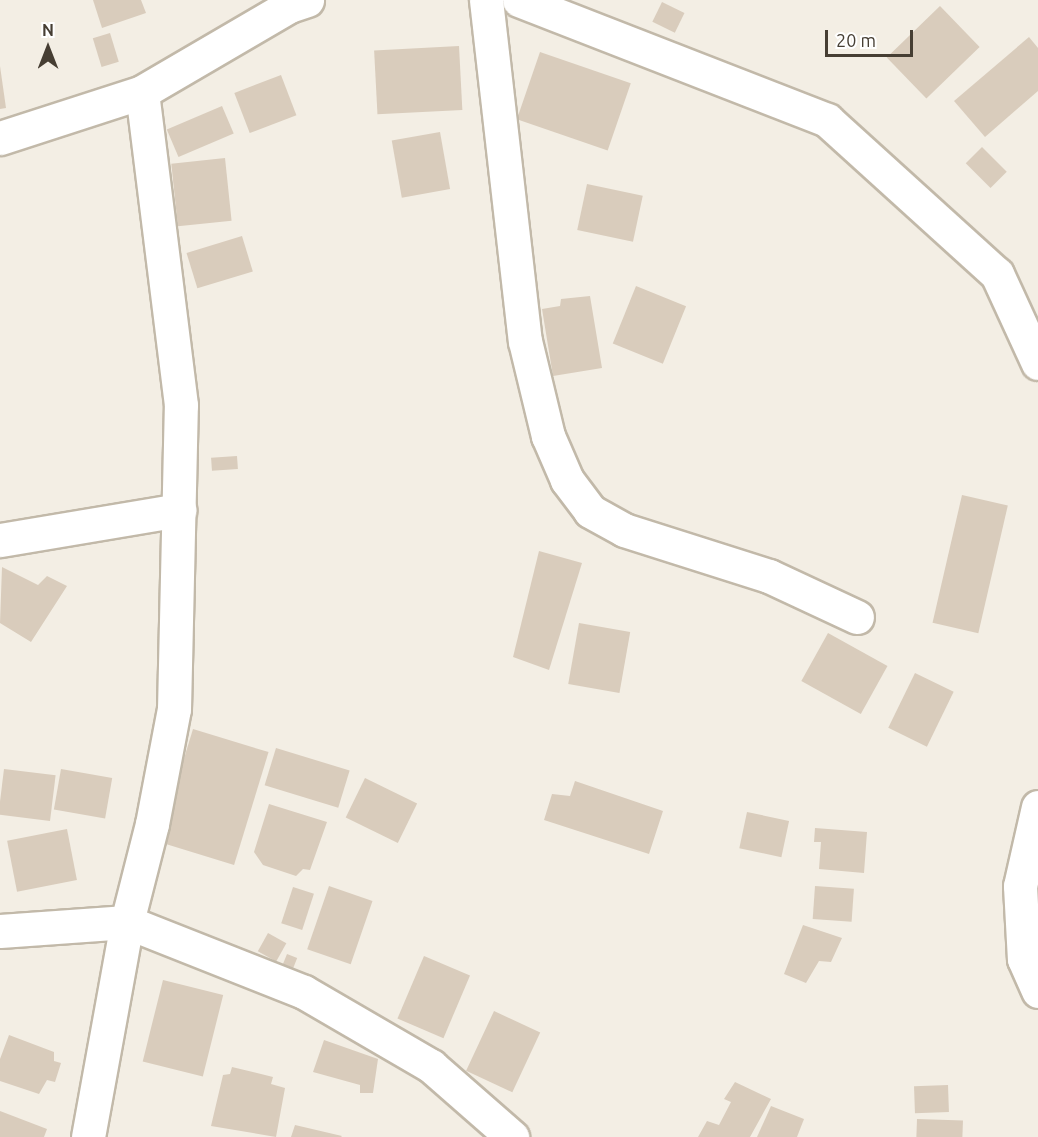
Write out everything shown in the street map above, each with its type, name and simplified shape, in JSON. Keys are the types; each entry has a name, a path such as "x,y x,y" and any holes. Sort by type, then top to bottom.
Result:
{"street":[{"path":"0,138 142,92 289,6 307,0"},
{"path":"486,0 525,341 548,436 567,480 590,511 624,530 769,576 857,616"},
{"path":"519,0 827,120 997,274 1038,363"},
{"path":"88,1137 127,922 152,824 174,709 181,405 142,92"},
{"path":"0,540 180,510"},
{"path":"1038,807 1020,886 1024,959 1038,991"},
{"path":"0,932 127,922 304,992 431,1066 512,1137"}],"building":[{"path":"93,0 141,0 146,13 102,28"},
{"path":"662,2 684,13 675,33 652,22"},
{"path":"940,6 980,47 926,98 887,57"},
{"path":"110,33 119,62 102,67 93,38"},
{"path":"1029,37 1038,48 1038,91 985,137 954,101"},
{"path":"459,46 462,110 377,114 374,50"},
{"path":"540,52 631,83 608,150 517,119"},
{"path":"0,66 6,108 0,109"},
{"path":"281,75 296,115 250,133 234,93"},
{"path":"222,106 234,134 178,157 167,129"},
{"path":"440,132 450,189 402,198 392,141"},
{"path":"982,147 1007,172 990,188 966,163"},
{"path":"225,158 232,221 178,226 171,164"},
{"path":"587,184 643,196 633,242 577,230"},
{"path":"242,236 253,271 197,288 187,253"},
{"path":"636,286 686,306 663,364 613,343"},
{"path":"590,296 602,368 553,376 542,309 560,306 561,299"},
{"path":"237,456 238,469 212,471 211,458"},
{"path":"962,495 1008,506 978,633 933,623"},
{"path":"539,551 582,563 549,670 513,657"},
{"path":"2,567 38,585 47,576 67,586 31,642 0,623"},
{"path":"579,623 630,632 619,693 568,684"},
{"path":"828,633 887,666 861,714 801,681"},
{"path":"915,673 954,692 927,747 888,728"},
{"path":"193,729 269,752 234,865 159,842"},
{"path":"276,748 350,771 338,808 265,785"},
{"path":"4,769 56,775 50,821 0,815"},
{"path":"61,769 112,778 105,818 54,809"},
{"path":"365,778 417,803 398,843 346,818"},
{"path":"575,781 663,811 649,854 544,820 552,794 570,796"},
{"path":"269,804 327,822 310,870 303,869 296,876 263,865 254,852"},
{"path":"747,812 789,821 781,857 739,848"},
{"path":"815,828 867,832 864,873 819,869 821,842 814,842"},
{"path":"67,829 77,880 17,892 7,841"},
{"path":"329,886 372,901 351,964 307,949"},
{"path":"815,886 854,889 852,922 813,919"},
{"path":"293,887 314,894 302,930 281,923"},
{"path":"803,925 842,938 831,962 819,961 806,983 784,974"},
{"path":"268,933 286,943 276,962 258,951"},
{"path":"287,954 297,958 292,970 282,966"},
{"path":"424,956 470,976 443,1038 397,1019"},
{"path":"163,980 223,995 203,1077 143,1062"},
{"path":"494,1011 540,1033 512,1092 466,1071"},
{"path":"9,1035 54,1052 54,1061 61,1063 55,1082 47,1080 39,1094 0,1081 0,1059"},
{"path":"324,1040 378,1059 373,1093 360,1093 360,1085 313,1072"},
{"path":"232,1067 273,1077 271,1084 285,1088 276,1137 211,1126 223,1075 230,1074"},
{"path":"735,1082 771,1099 750,1137 698,1137 707,1121 719,1125 731,1102 724,1099"},
{"path":"948,1085 949,1112 915,1113 914,1086"},
{"path":"771,1106 804,1119 797,1137 757,1137"},
{"path":"0,1111 47,1129 44,1137 0,1137"},
{"path":"917,1119 963,1121 962,1137 916,1137"},
{"path":"295,1125 342,1136 291,1137"}]}
